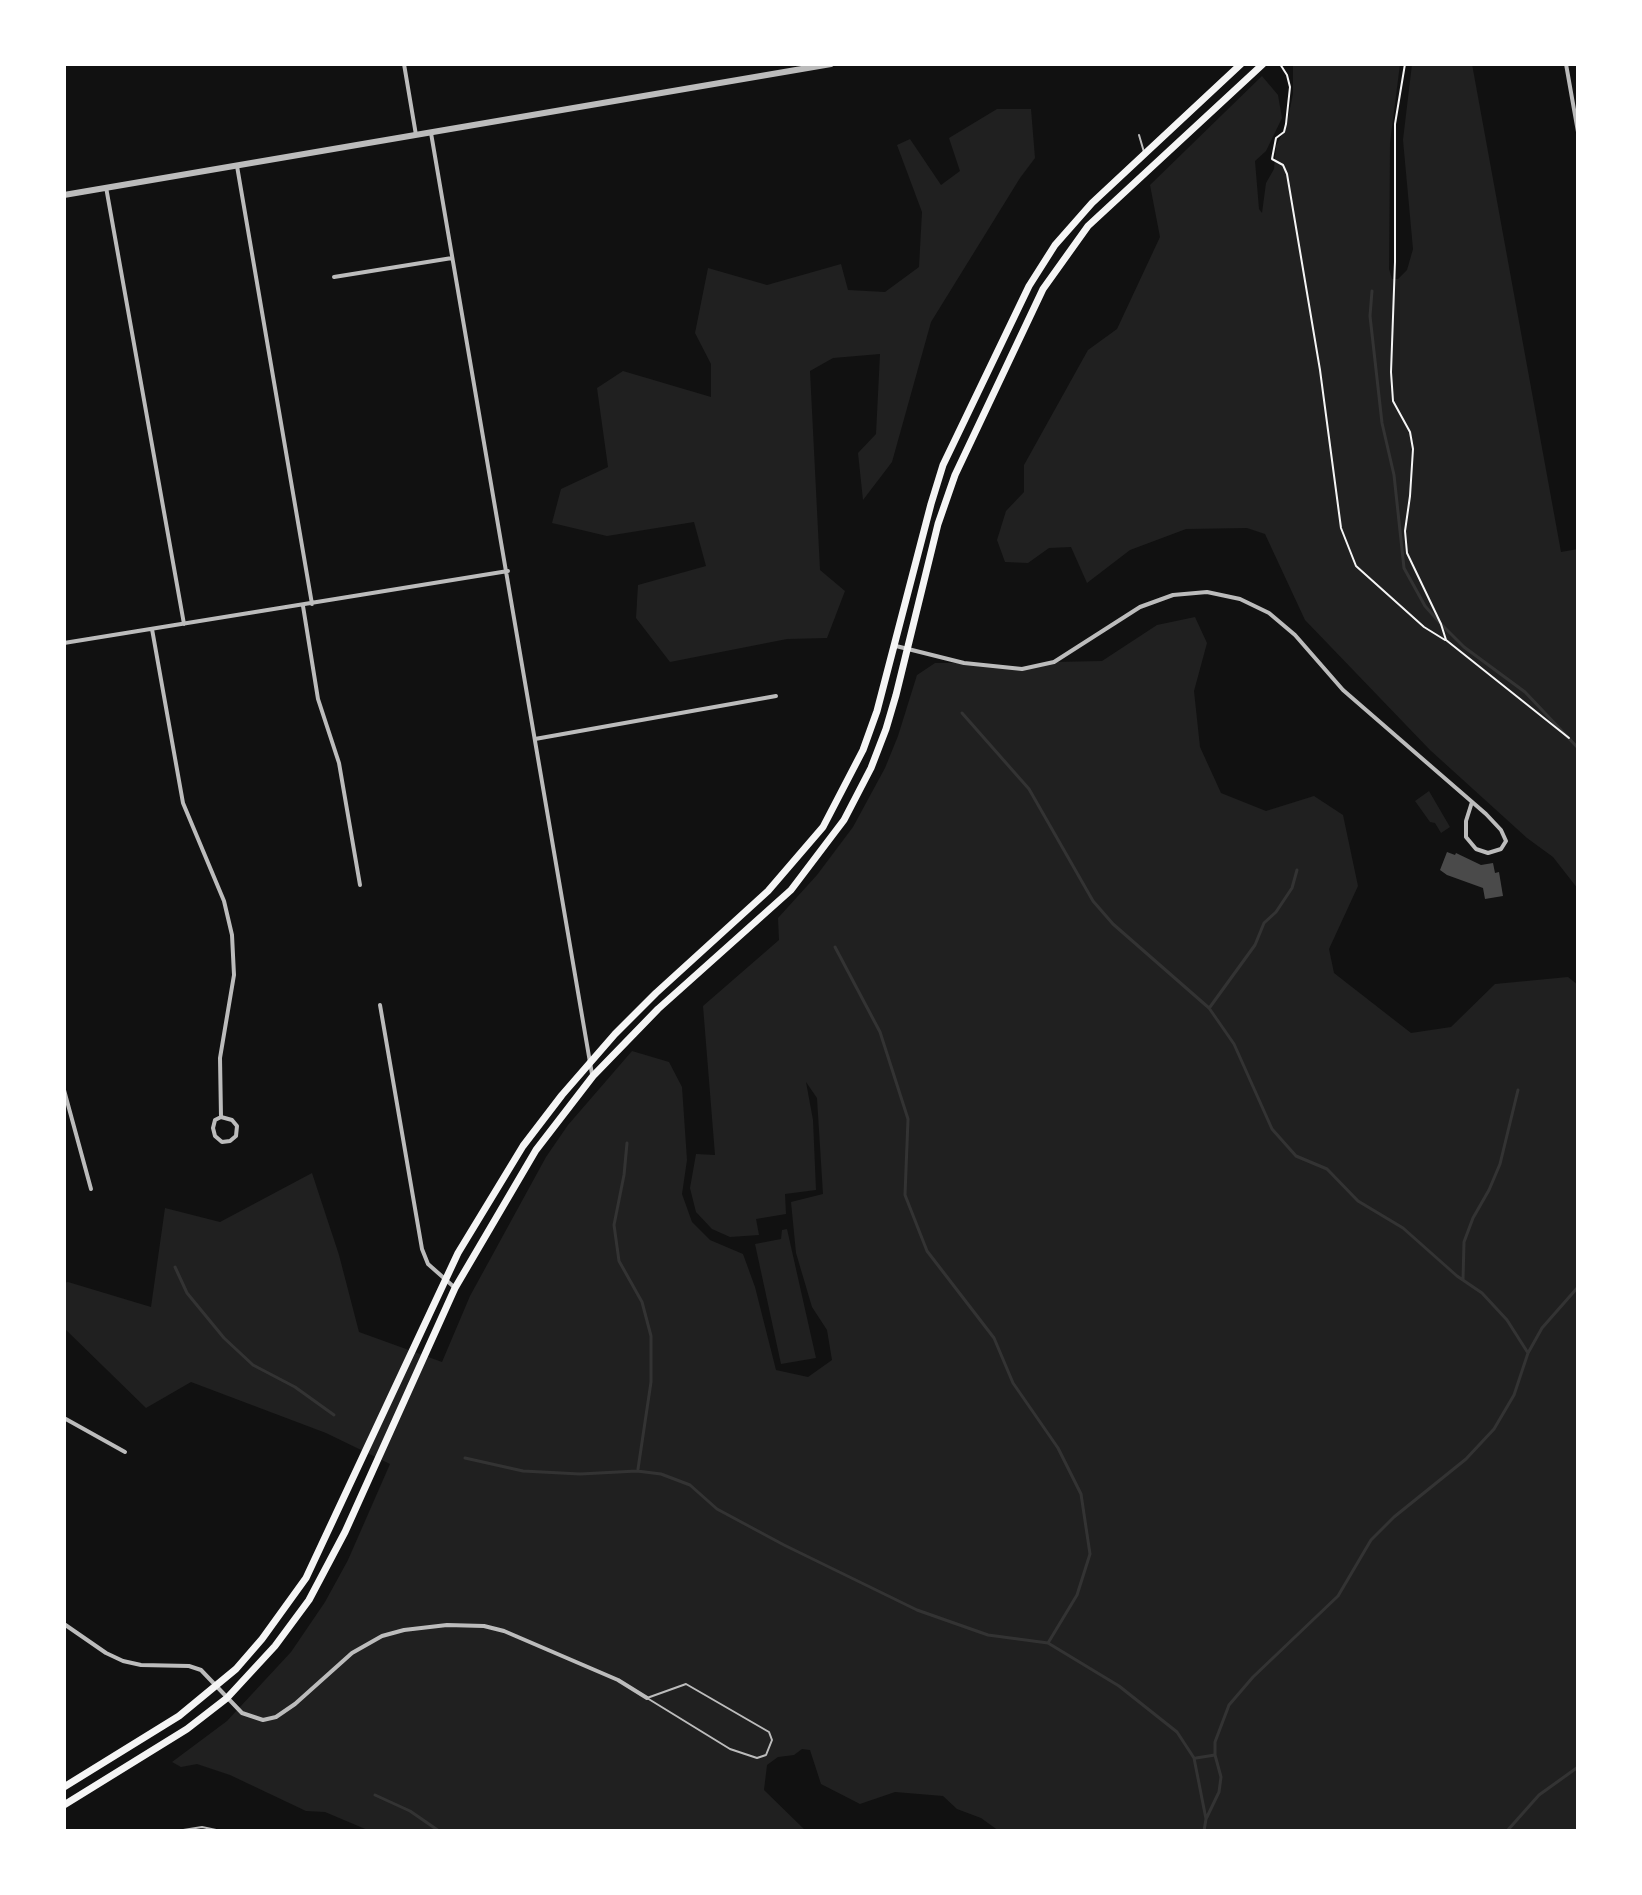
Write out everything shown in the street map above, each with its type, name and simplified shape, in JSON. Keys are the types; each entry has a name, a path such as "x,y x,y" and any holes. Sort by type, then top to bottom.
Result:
{"main road":[{"path":"64,1787 179,1716 236,1669 262,1639 306,1578 458,1253 523,1146 590,1060 656,993 768,891 823,827 863,750 877,711 943,465 1022,300 1055,245 1092,203 1241,64"},
{"path":"64,1805 187,1729 227,1698 283,1636 327,1569 455,1288 536,1150 593,1076 658,1009 770,911 809,869 844,820 871,768 896,695 938,524 955,475 1043,289 1088,226 1263,64"},
{"path":"1145,153 1154,164"}],"street":[{"path":"404,64 416,135"},
{"path":"64,195 831,64"},
{"path":"1566,64 1578,132"},
{"path":"431,133 593,1076"},
{"path":"237,166 312,604"},
{"path":"106,187 184,624"},
{"path":"334,277 452,258"},
{"path":"64,643 508,571"},
{"path":"893,645 964,663 1022,669 1054,662 1140,607 1173,595 1207,592 1240,599 1269,613 1295,635 1343,690 1472,802 1501,830 1506,841 1501,849 1488,853 1476,849 1466,837 1466,821 1472,802"},
{"path":"303,606 318,699 339,763 360,885"},
{"path":"152,629 183,803 224,901 232,935 234,975 218,1080 221,1117"},
{"path":"535,739 776,696"},
{"path":"380,1005 422,1249 428,1264 455,1288"},
{"path":"64,1090 91,1189"},
{"path":"221,1117 232,1120 237,1126 236,1136 230,1141 222,1142 215,1136 215,1120 221,1117"},
{"path":"64,1418 125,1452"},
{"path":"64,1624 123,1661 141,1665 189,1666 201,1670 250,1718 263,1720 276,1717 295,1704 352,1653 382,1636 422,1627 464,1625 504,1631 618,1680 647,1698"}],"lane":[{"path":"1139,135 1145,153"},
{"path":"678,1685 691,1685 769,1732 772,1747 766,1755 747,1757 687,1725 647,1698 678,1685"},
{"path":"177,1831 202,1827 221,1831"}],"path":[{"path":"1280,64 1290,87 1286,124 1284,132 1276,138 1272,159 1283,165 1287,174 1320,370 1341,528 1356,566 1424,627 1446,640 1569,738"},
{"path":"1405,64 1395,124 1393,401 1410,432 1413,449 1405,531 1407,553 1446,640"}],"shaded area":[{"path":"1293,64 1400,64 1390,143 1389,269 1392,279 1398,279 1407,270 1413,249 1403,140 1412,64 1472,64 1561,552 1578,549 1578,889 1553,857 1527,838 1430,750 1305,620 1265,534 1247,528 1186,529 1130,550 1087,583 1071,547 1049,548 1028,563 1005,562 997,540 1006,511 1024,492 1024,465 1088,350 1117,329 1160,237 1150,185 1262,76 1278,95 1282,118 1266,151 1255,161 1259,209 1262,213 1266,183 1274,169 1276,146 1286,127 1293,94"},
{"path":"997,109 1031,109 1035,158 931,322 892,462 863,500 858,453 876,434 880,354 833,358 810,371 820,570 845,591 827,638 787,639 670,662 636,618 638,585 706,566 694,522 607,536 552,523 561,489 608,467 597,388 623,371 711,397 711,364 695,333 708,268 767,285 841,264 848,290 885,292 919,267 922,212 897,145 910,139 941,185 960,171 949,138"},
{"path":"1195,617 1207,643 1194,691 1200,747 1221,793 1266,811 1314,796 1343,815 1358,886 1329,949 1334,973 1411,1033 1451,1027 1495,984 1568,977 1578,985 1578,1831 999,1831 981,1818 957,1809 943,1796 895,1792 860,1804 821,1784 810,1750 802,1749 794,1755 778,1757 767,1765 764,1790 806,1831 370,1831 325,1812 306,1811 230,1775 197,1764 181,1767 172,1762 227,1721 291,1652 325,1602 348,1560 390,1464 326,1433 191,1382 146,1408 64,1328 64,1283 151,1307 165,1208 220,1222 312,1173 339,1255 359,1332 442,1362 470,1296 546,1157 568,1125 632,1051 669,1062 682,1087 687,1160 682,1194 692,1222 710,1240 743,1254 755,1287 776,1370 808,1377 832,1360 827,1330 812,1307 796,1253 791,1202 823,1194 817,1098 806,1082 813,1120 816,1190 785,1194 786,1214 756,1219 759,1235 730,1237 712,1229 696,1212 690,1188 696,1154 715,1155 703,1006 779,940 778,918 817,875 853,827 885,768 917,675 935,663 1022,669 1054,662 1102,661 1157,625"},
{"path":"1429,791 1450,827 1441,833 1415,801"},
{"path":"787,1229 816,1358 781,1364 755,1244 781,1239 782,1230"}],"building":[{"path":"1447,852 1481,865 1493,863 1495,873 1499,872 1503,896 1485,899 1483,888 1440,870"}],"waterway":[{"path":"1372,291 1370,316 1382,423 1394,475 1404,568 1425,606 1441,624 1464,647 1525,692 1578,748"},
{"path":"962,713 1029,789 1093,901 1113,924 1209,1008 1234,1044 1272,1129 1296,1156 1327,1169 1358,1201 1403,1228 1457,1276 1482,1293 1507,1320 1528,1353 1514,1395 1494,1429 1466,1459 1394,1517 1371,1540 1338,1596 1253,1677 1229,1705 1215,1742 1221,1777 1219,1792 1206,1819 1204,1831"},
{"path":"1210,1007 1255,945 1264,923 1276,912 1292,888 1297,870"},
{"path":"835,947 880,1032 908,1119 905,1195 927,1251 994,1338 1013,1383 1058,1448 1081,1494 1090,1554 1077,1595 1048,1643"},
{"path":"1463,1280 1464,1242 1500,1164 1518,1090"},
{"path":"627,1143 614,1225 619,1261 642,1302 651,1336 651,1382 638,1469"},
{"path":"175,1267 187,1293 224,1338 253,1365 295,1387 334,1415"},
{"path":"1528,1353 1542,1328 1578,1287"},
{"path":"465,1458 523,1471 580,1474 637,1471 661,1474 690,1485 717,1509 784,1545 917,1610 988,1635 1048,1643 1119,1686 1177,1732 1194,1758 1206,1819"},
{"path":"1196,1758 1215,1755"},
{"path":"1507,1831 1539,1795 1578,1767"},
{"path":"375,1795 410,1811 439,1831"}]}
